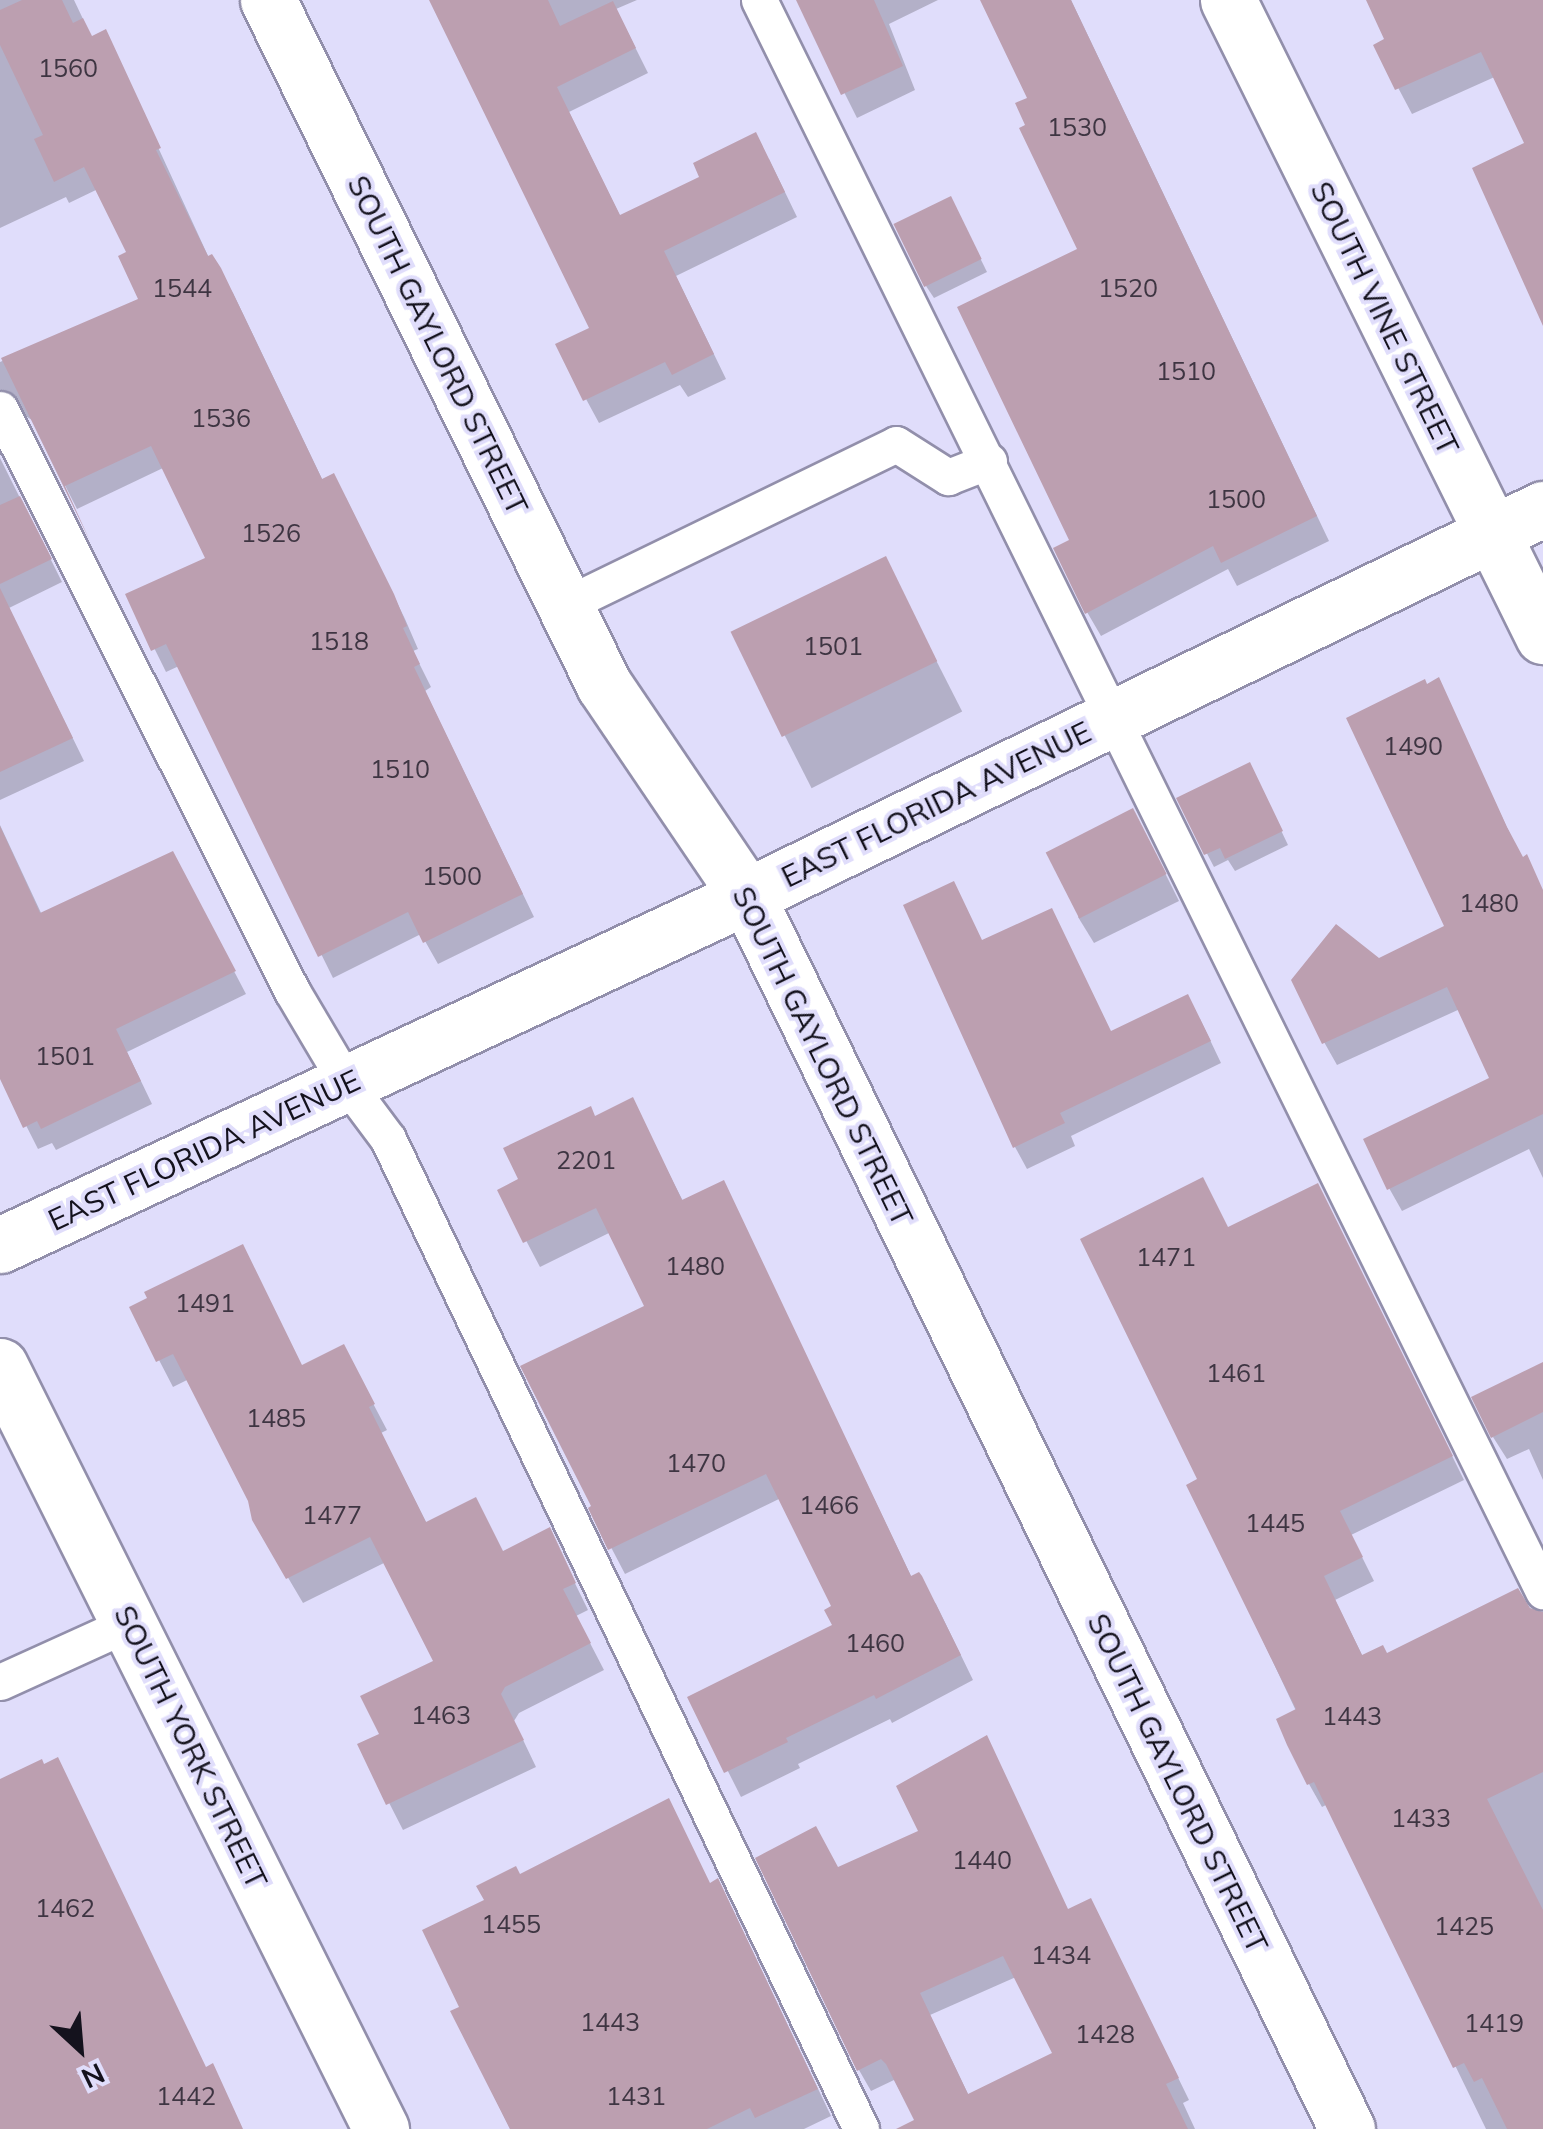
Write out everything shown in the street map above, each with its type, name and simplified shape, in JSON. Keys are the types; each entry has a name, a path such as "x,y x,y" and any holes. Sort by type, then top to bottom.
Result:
{"street":[{"name":"SOUTH GAYLORD STREET","path":"268,0 604,685 747,896 1346,2129"},
{"name":"SOUTH VINE STREET","path":"1228,0 1543,636"},
{"name":"EAST FLORIDA AVENUE","path":"0,1246 747,896 1543,509"},
{"name":"SOUTH YORK STREET","path":"0,1366 381,2129"}],"lane":[{"path":"760,0 1116,716 1543,1590"},
{"path":"0,409 283,973 347,1084 388,1139 861,2129"},
{"path":"565,604 896,444 948,477 989,461"},
{"path":"0,1682 130,1623"}],"building":[{"path":"22,0 62,0 73,23 83,18 92,36 106,29 161,148 156,150 208,256 212,254 221,268 322,479 334,473 394,594 407,626 403,628 420,664 414,667 523,894 423,943 408,912 318,957 166,644 151,651 125,594 205,558 151,446 65,486 90,541 1,358 138,299 118,256 126,252 84,167 54,182 34,139 43,135 0,45 0,10"},
{"path":"429,0 548,0 560,26 613,1 636,48 557,87 620,215 699,177 693,163 756,132 785,192 664,251 714,354 672,375 665,362 583,401 555,344 589,328"},
{"path":"796,0 874,0 903,66 841,95"},
{"path":"980,0 1071,0 1317,516 1221,563 1213,546 1085,614 1053,548 1069,540 957,307 1077,249 1019,128 1025,125 1015,103 1027,98"},
{"path":"1366,0 1543,0 1543,326 1472,168 1524,143 1481,52 1395,90 1373,45 1384,39"},
{"path":"951,196 982,259 924,287 893,224"},
{"path":"20,496 52,559 0,584 0,505"},
{"path":"886,556 937,661 782,737 731,632"},
{"path":"0,588 73,738 0,772"},
{"path":"1439,677 1507,827 1523,857 1527,854 1543,890 1543,1114 1387,1190 1363,1139 1489,1078 1447,987 1322,1044 1291,980 1336,924 1379,958 1444,926 1346,718 1425,679 1427,684"},
{"path":"1250,762 1283,831 1225,859 1220,848 1204,855 1176,798"},
{"path":"1133,808 1167,874 1079,918 1046,852"},
{"path":"0,826 40,913 173,851 236,971 116,1029 141,1081 41,1129 37,1121 23,1128 0,1079"},
{"path":"954,881 982,940 1052,908 1111,1031 1188,994 1211,1041 1060,1113 1065,1123 1013,1148 903,905"},
{"path":"633,1097 682,1200 724,1180 911,1576 919,1572 922,1576 961,1655 876,1699 874,1695 786,1738 788,1742 724,1773 687,1697 832,1625 824,1610 831,1606 766,1474 608,1550 588,1508 591,1506 520,1366 644,1306 596,1208 523,1243 497,1190 518,1179 503,1148 591,1106 595,1116"},
{"path":"1203,1177 1228,1227 1318,1183 1453,1456 1340,1511 1363,1557 1324,1576 1362,1655 1383,1645 1387,1653 1518,1588 1530,1608 1543,1612 1543,1772 1487,1799 1543,1910 1543,2129 1507,2129 1482,2078 1474,2082 1464,2063 1453,2068 1314,1782 1307,1785 1287,1745 1276,1719 1296,1709 1186,1485 1197,1479 1080,1239"},
{"path":"243,1244 302,1365 344,1344 375,1404 369,1407 426,1522 476,1497 503,1551 550,1527 576,1583 563,1589 591,1643 505,1687 501,1694 524,1740 386,1805 357,1744 379,1734 360,1696 433,1661 370,1537 286,1579 252,1520 248,1501 173,1354 156,1362 129,1307 147,1298 144,1292"},
{"path":"1543,1362 1543,1412 1491,1438 1471,1397"},
{"path":"987,1735 1068,1909 1091,1898 1179,2078 1166,2084 1188,2129 896,2129 914,2120 886,2064 881,2059 857,2071 755,1858 816,1826 838,1867 918,1831 896,1786","holes":["1003,1956 1052,2053 968,2094 920,1993"]},
{"path":"58,1757 206,2067 213,2063 243,2129 0,2129 0,1779 42,1759 44,1764"},
{"path":"669,1798 710,1883 718,1878 818,2089 755,2118 750,2108 707,2129 510,2129 450,2011 459,2007 422,1930 484,1900 476,1886 516,1866 520,1874"}]}
